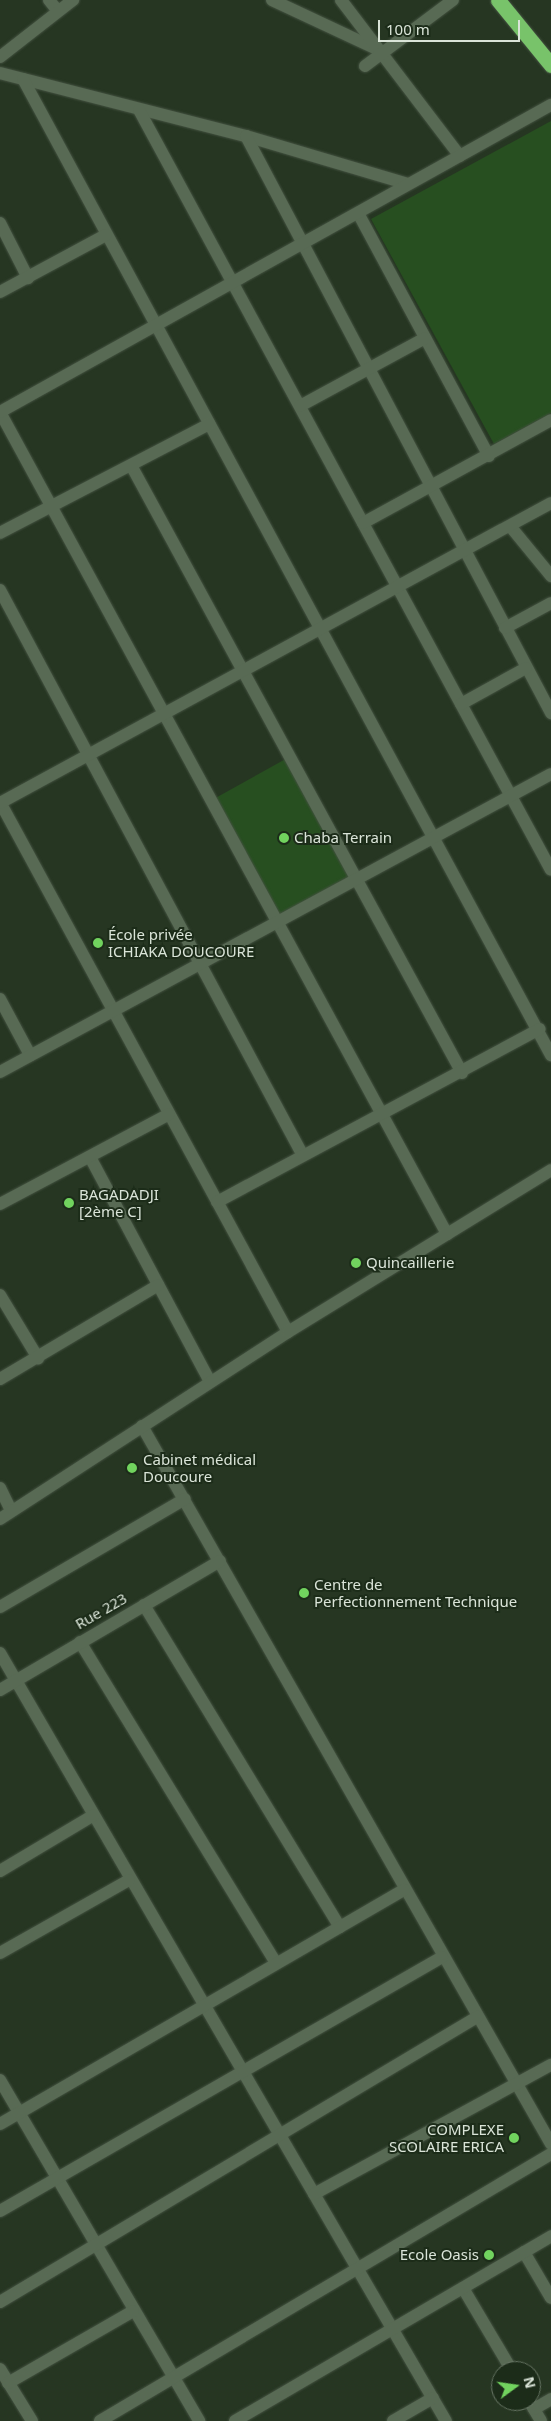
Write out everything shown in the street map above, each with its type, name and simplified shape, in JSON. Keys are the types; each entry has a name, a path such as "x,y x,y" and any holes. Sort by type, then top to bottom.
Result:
{"highway":[{"path":"498,0 551,65"}],"street":[{"path":"49,0 58,11"},
{"path":"0,57 73,0"},
{"path":"272,0 384,52"},
{"path":"341,0 384,52 460,156"},
{"path":"365,66 453,0"},
{"path":"0,73 246,136 408,184"},
{"path":"23,79 551,1055"},
{"path":"447,1234 0,412 551,105"},
{"path":"139,110 549,863"},
{"path":"246,136 429,488 551,711"},
{"path":"358,212 489,456"},
{"path":"0,223 28,278"},
{"path":"0,292 106,235"},
{"path":"300,406 426,338"},
{"path":"363,523 489,456 551,420"},
{"path":"0,534 52,505 132,467 209,424"},
{"path":"132,467 357,876 462,1073"},
{"path":"288,1332 0,802 87,752 245,671 320,628 551,503"},
{"path":"510,526 551,576"},
{"path":"0,590 302,1154"},
{"path":"505,628 551,603"},
{"path":"461,704 526,668"},
{"path":"0,1072 199,961 551,774"},
{"path":"0,998 30,1056"},
{"path":"217,1202 302,1154 381,1112 462,1073 539,1030"},
{"path":"0,1204 169,1114"},
{"path":"90,1157 210,1382"},
{"path":"0,1519 288,1332 551,1170"},
{"path":"0,1379 158,1285"},
{"path":"0,1295 38,1358"},
{"path":"142,1426 185,1499 442,1957 551,2144"},
{"path":"0,1488 11,1511"},
{"path":"0,1607 185,1499"},
{"name":"Rue 223","path":"0,1690 220,1561"},
{"path":"144,1605 340,1926"},
{"path":"80,1642 276,1963"},
{"path":"0,1653 94,1815 129,1880 205,2005 446,2421"},
{"path":"0,1871 94,1815"},
{"path":"0,1953 129,1880"},
{"path":"0,2124 404,1890"},
{"path":"0,2211 442,1957"},
{"path":"0,2302 477,2017"},
{"path":"314,2194 551,2065"},
{"path":"0,2080 133,2311 199,2421"},
{"path":"100,2421 551,2154"},
{"path":"235,2421 551,2236"},
{"path":"524,2252 551,2298"},
{"path":"463,2288 506,2361"},
{"path":"8,2383 133,2311"},
{"path":"0,2369 32,2421"},
{"path":"393,2421 433,2398"}],"green space":[{"path":"551,121 551,413 494,444 371,219"},
{"name":"Chaba Terrain","path":"291,756 357,876 279,919 212,800"}],"place":[{"name":"Chaba Terrain","path":"284,838"},
{"name":"École privée ICHIAKA DOUCOURE","path":"98,943"},
{"name":"BAGADADJI [2ème C]","path":"69,1203"},
{"name":"Quincaillerie","path":"356,1263"},
{"name":"Cabinet médical Doucoure","path":"132,1468"},
{"name":"Centre de Perfectionnement Technique","path":"304,1593"},
{"name":"COMPLEXE SCOLAIRE ERICA","path":"514,2138"},
{"name":"Ecole Oasis","path":"489,2255"}]}
